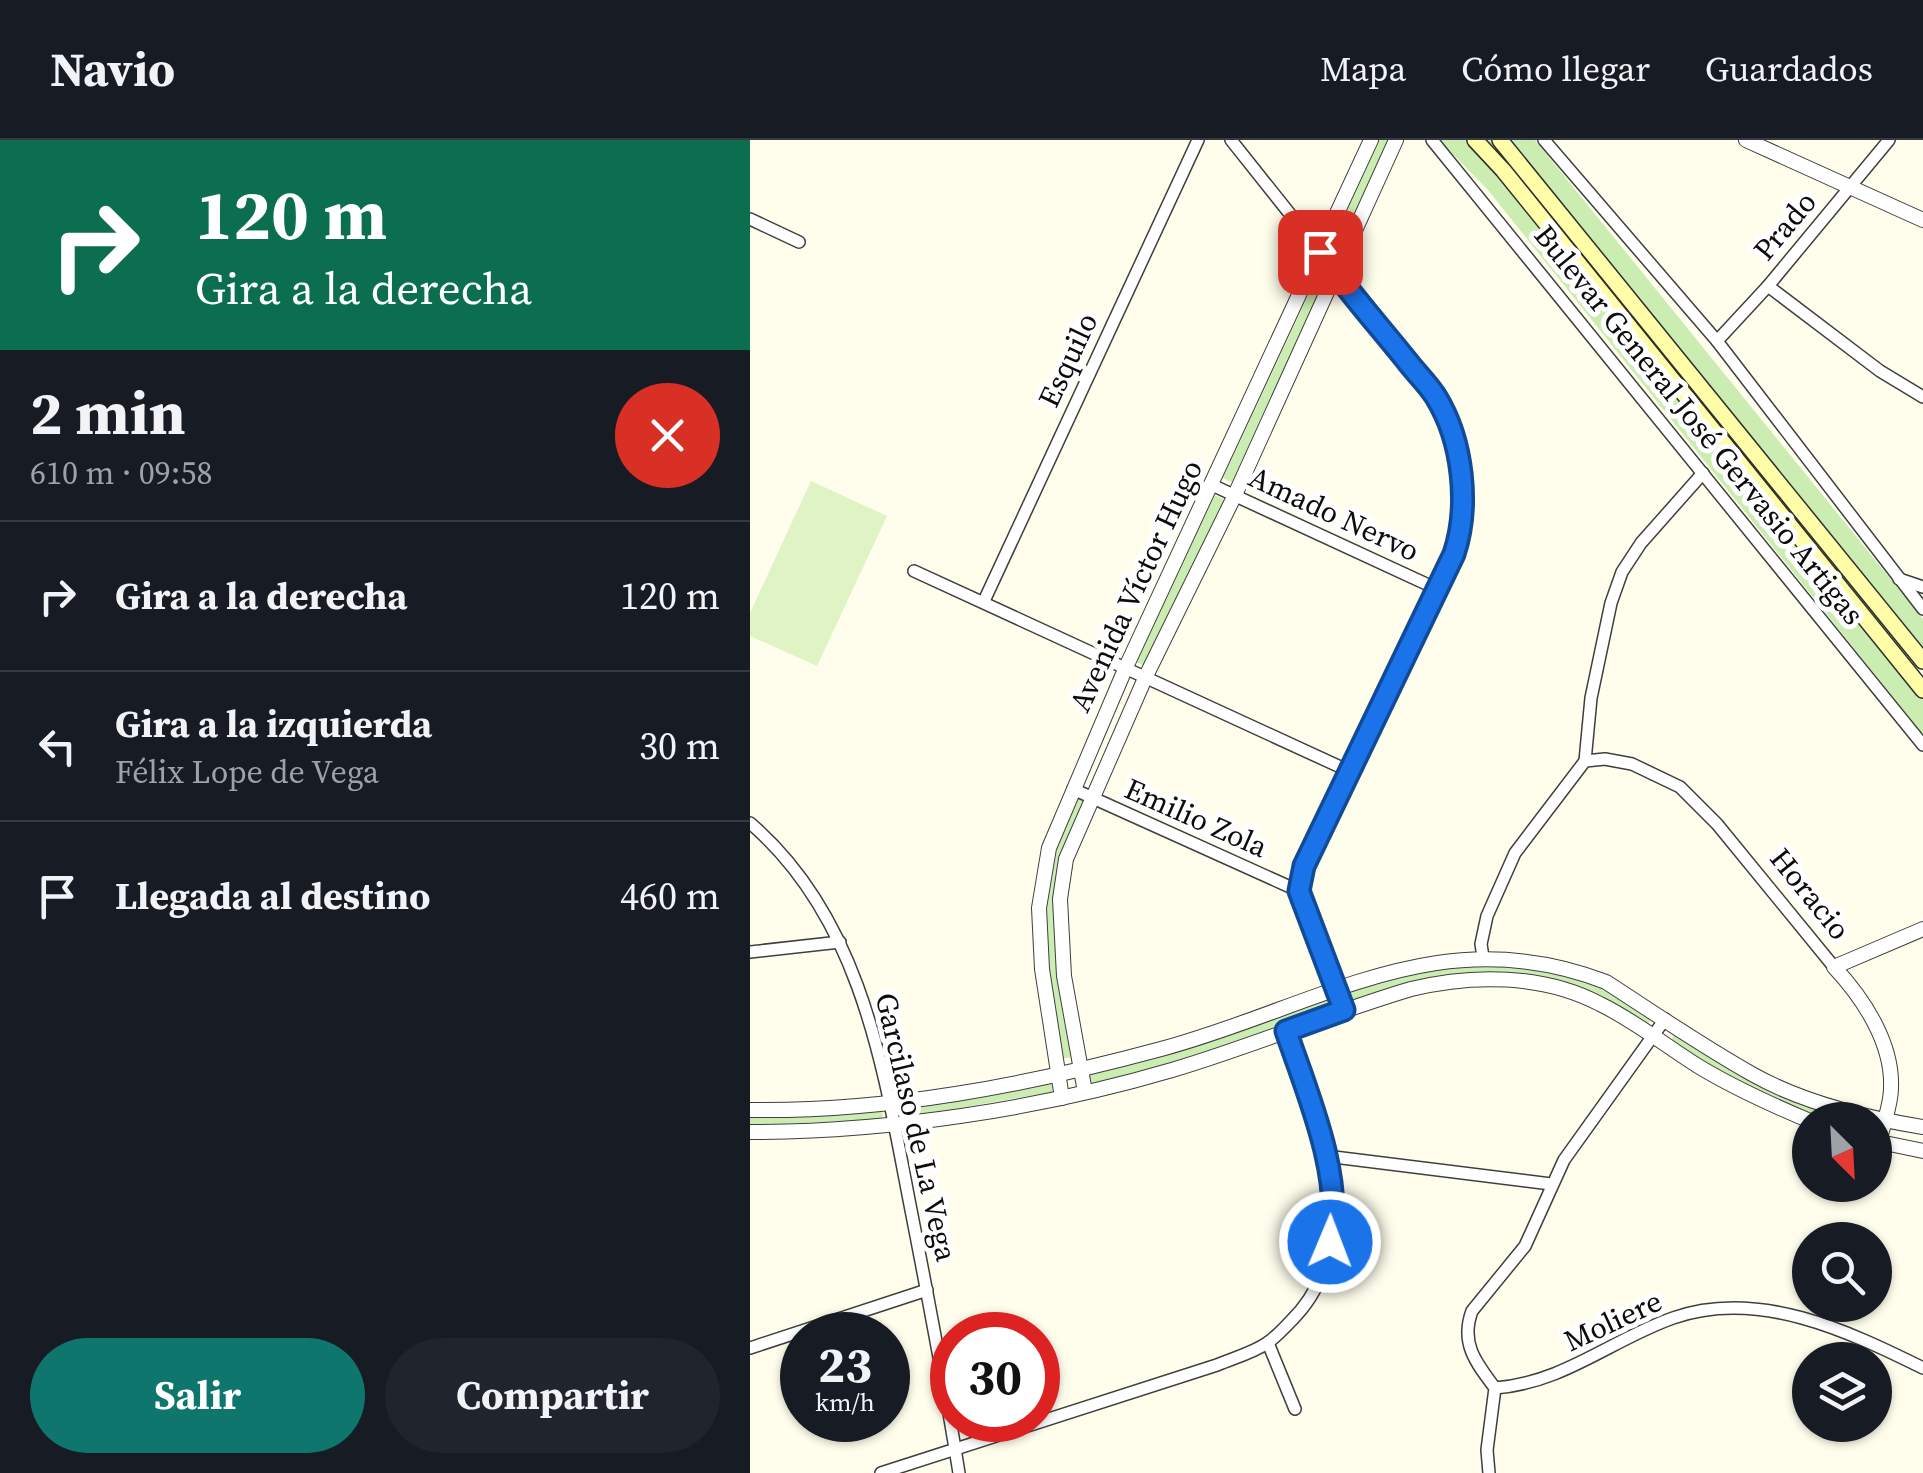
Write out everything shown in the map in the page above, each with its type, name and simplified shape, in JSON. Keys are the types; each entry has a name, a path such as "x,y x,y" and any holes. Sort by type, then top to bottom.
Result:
{"main road":[{"name":"Bulevar General José Gervasio Artigas","path":"1475,140 1923,690"},
{"name":"Bulevar General José Gervasio Artigas","path":"1500,140 1923,661"}],"street":[{"name":"Esquilo","path":"984,600 1198,140"},
{"path":"1231,140 1435,396 1450,426 1461,471 1454,554 1304,866 1299,891 1344,1010"},
{"name":"Avenida Víctor Hugo","path":"1062,1098 1042,970 1039,908 1048,848 1126,667 1370,140"},
{"name":"Avenida Víctor Hugo","path":"1085,1092 1064,976 1060,899 1066,859 1146,676 1234,496 1396,140"},
{"name":"Bulevar General José Gervasio Artigas","path":"1432,140 1923,746"},
{"name":"Bulevar General José Gervasio Artigas","path":"1544,140 1717,341 1923,609"},
{"path":"1746,140 1923,220"},
{"name":"Prado","path":"1717,341 1890,140"},
{"path":"750,219 799,242"},
{"path":"1768,286 1880,371 1923,397"},
{"path":"1482,957 1487,916 1515,852 1585,761 1591,698 1611,603 1622,572 1641,544 1703,473"},
{"name":"Amado Nervo","path":"1212,486 1435,588"},
{"path":"914,571 1349,771"},
{"path":"1898,579 1923,587"},
{"name":"Horacio","path":"1585,761 1605,759 1632,764 1680,787 1718,824 1857,992 1889,1060 1892,1090 1889,1102"},
{"name":"Emilio Zola","path":"1073,790 1299,891"},
{"name":"Garcilaso de La Vega","path":"750,823 796,874 829,920 856,976 894,1122 959,1473"},
{"path":"1834,968 1923,928"},
{"path":"750,952 840,942"},
{"path":"750,1110 889,1101 1003,1086 1082,1070 1215,1033 1406,966 1482,957 1525,960 1606,982 1754,1076 1820,1102"},
{"path":"750,1132 942,1118 1062,1098 1171,1070 1344,1010 1447,980 1484,978 1550,986 1600,1003 1730,1084 1792,1112"},
{"path":"1489,1473 1487,1450 1495,1388 1472,1358 1467,1323 1525,1246 1564,1160 1665,1019"},
{"path":"881,1473 1217,1365 1268,1343 1302,1310 1326,1263 1334,1221 1326,1156 1286,1031"},
{"path":"1892,1122 1923,1127"},
{"path":"1892,1145 1923,1151"},
{"path":"1326,1156 1551,1184"},
{"path":"750,1348 926,1290"},
{"name":"Moliere","path":"1495,1388 1519,1386 1560,1374 1674,1318 1732,1308 1782,1312 1859,1336 1923,1368"},
{"path":"1268,1343 1295,1409"}],"green space":[{"path":"1377,140 1389,140 1338,251 1332,253 1329,247"},
{"path":"1439,140 1467,140 1923,700 1923,735 1488,190"},
{"path":"1484,140 1491,140 1919,669 1923,680"},
{"path":"1509,140 1535,140 1923,619 1923,654"},
{"path":"1320,270 1327,276 1233,483 1223,478"},
{"path":"811,481 887,516 817,666 750,636 750,613"},
{"path":"1215,495 1225,500 1145,666 1136,662"},
{"path":"1076,799 1085,800 1064,851 1072,1057 1062,1059 1047,954 1045,901 1055,843"},
{"path":"1445,964 1524,966 1605,987 1653,1018 1647,1024 1600,997 1485,973 1411,982 1352,1001 1347,997 1348,990"},
{"path":"1325,999 1331,1003 1329,1010 1220,1048 1090,1086 1087,1074"},
{"path":"1675,1031 1752,1080 1814,1102 1792,1102 1792,1109 1748,1090 1671,1041"},
{"path":"1051,1082 1053,1092 906,1117 900,1111 901,1108"},
{"path":"882,1110 879,1119 750,1126 750,1115"}],"route":[{"path":"1320,252 1435,396 1450,426 1461,471 1462,495 1454,554 1304,866 1299,891 1344,1010 1286,1031 1326,1156 1334,1221 1330,1242"}]}
